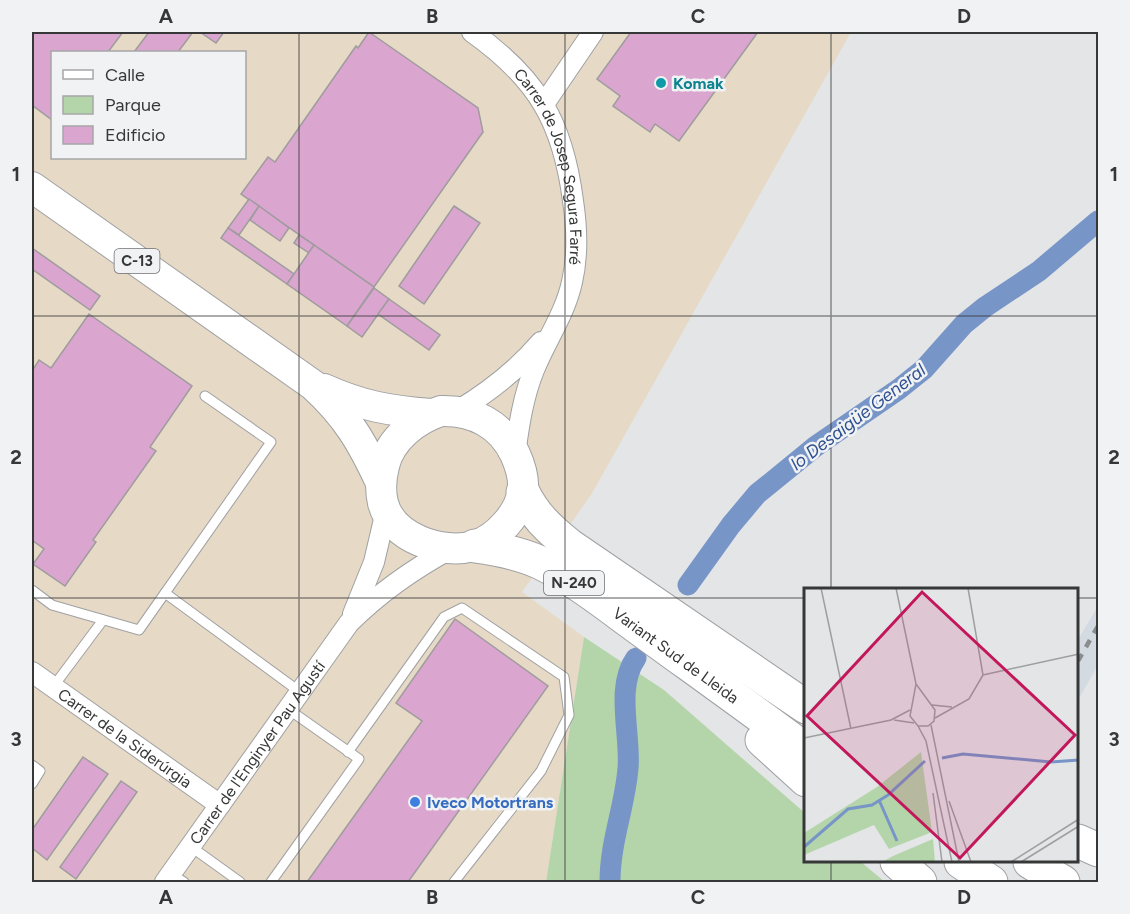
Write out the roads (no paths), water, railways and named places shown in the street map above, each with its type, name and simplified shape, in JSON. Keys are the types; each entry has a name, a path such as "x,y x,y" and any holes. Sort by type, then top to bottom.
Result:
{"highway":[{"name":"Variant Sud de Lleida","path":"523,492 531,510 550,530 672,632 804,748"},
{"name":"Variant Sud de Lleida","path":"463,547 501,550 540,562 591,594 672,632 804,706"},
{"name":"N-240","path":"672,632 804,688"},
{"name":"N-240","path":"672,632 702,686 804,778"},
{"path":"1079,842 1098,850"},
{"path":"899,863 920,882"},
{"path":"964,863 991,882"},
{"path":"1033,863 1063,882"}],"main road":[{"name":"C-13","path":"32,186 313,385 336,406 351,426 366,451 383,497 406,533 419,541 463,547"},
{"name":"C-13","path":"313,385 374,408 472,414 486,421 507,440 515,454 523,482 523,492"},
{"path":"383,497 385,463 394,444 405,431 444,413"},
{"path":"463,547 489,539 504,526 516,510 523,492"}],"street":[{"name":"Carrer de Josep Segura Farré","path":"472,32 518,69 544,104 565,153 575,212 576,249 572,283 558,321 534,369 523,402 515,454"},
{"path":"544,104 593,32"},
{"name":"Carrer de Josep Segura Farré","path":"444,413 479,398 510,374 558,321"},
{"name":"Carrer de l'Enginyer Pau Agustí","path":"349,623 374,562 383,497"},
{"name":"Carrer de l'Enginyer Pau Agustí","path":"173,879 190,846 349,623 387,588 419,566 463,547"},
{"name":"Carrer de la Siderúrgia","path":"32,672 220,805"}],"lane":[{"path":"32,590 52,604 139,630 271,442 205,396"},
{"path":"165,593 300,692"},
{"path":"348,752 444,617 462,608 564,677 569,716 541,771 454,882"},
{"path":"53,687 103,620"},
{"path":"271,882 359,759 288,709"},
{"path":"32,765 40,771 32,784"},
{"path":"190,846 240,882"}],"waterway":[{"name":"lo Desaigüe General","path":"688,585 731,525 757,494 816,446 924,369 964,324 1039,271 1098,221"},
{"path":"610,882 612,852 628,768 626,683 636,658"}],"railway":[{"path":"1079,659 1098,626"}],"place":[{"name":"Komak","path":"661,83"},
{"name":"Iveco Motortrans","path":"415,802"}]}
